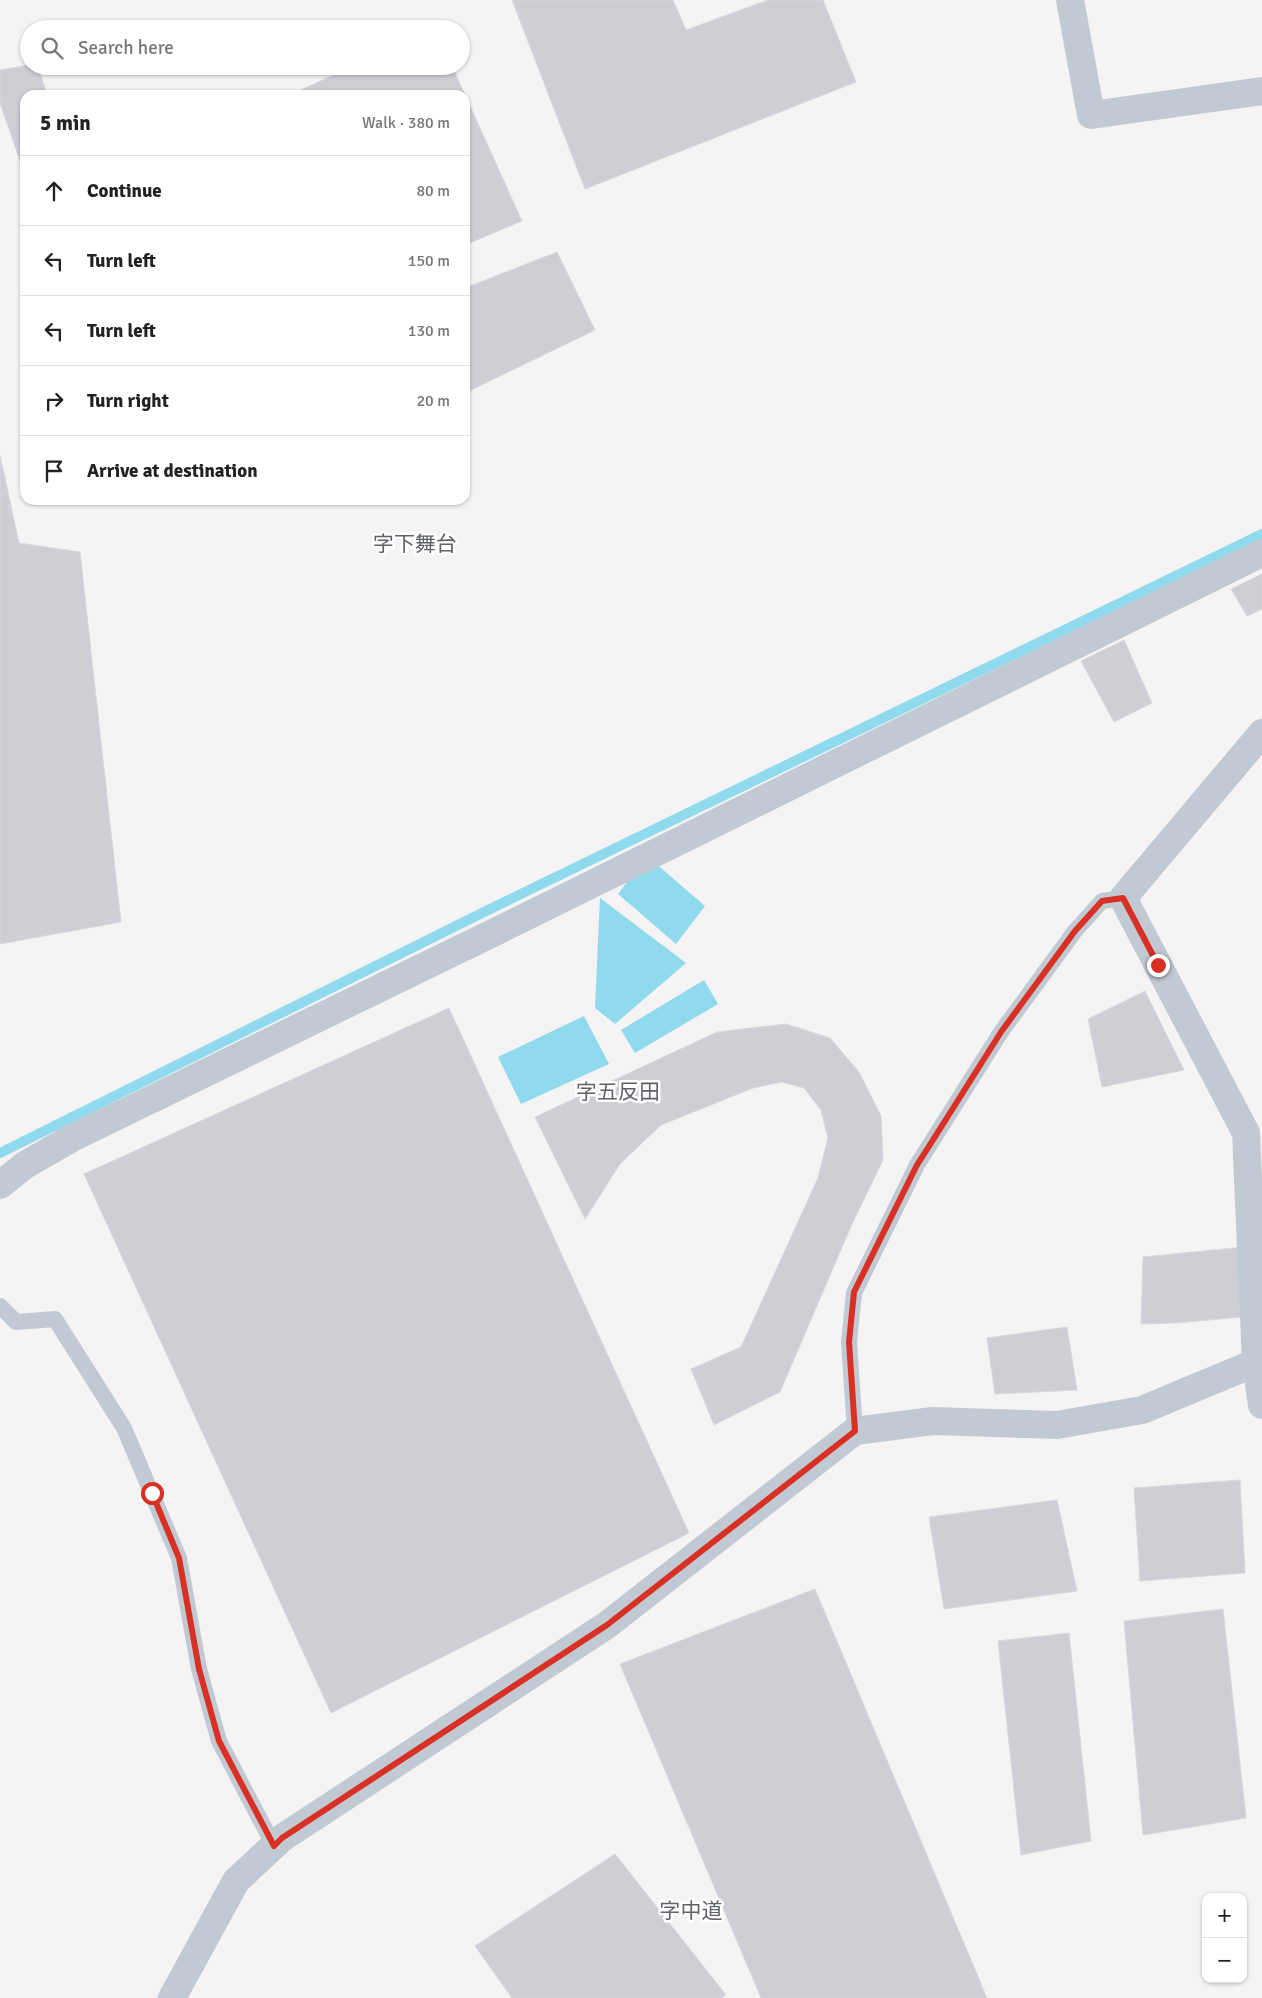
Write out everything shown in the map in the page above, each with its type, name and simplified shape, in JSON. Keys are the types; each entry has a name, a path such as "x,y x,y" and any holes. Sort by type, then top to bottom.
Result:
{"street":[{"path":"1070,0 1091,115 1262,91"},
{"path":"0,1185 25,1165 72,1138 505,927 1262,552"},
{"path":"1262,733 1123,898 1246,1133 1262,1405"},
{"path":"172,1998 236,1881 274,1846 290,1833 607,1625 855,1431 932,1421 1057,1425 1142,1410 1259,1362"}],"lane":[{"path":"855,1431 849,1342 854,1292 917,1165 1001,1032 1075,931 1102,901 1123,898"},
{"path":"0,1306 16,1322 55,1319 124,1428 179,1558 199,1669 219,1741 274,1846"}],"water":[{"path":"647,856 705,906 676,944 618,894"},
{"path":"600,898 686,963 615,1024 595,1008"},
{"path":"704,980 718,1004 635,1053 621,1030"},
{"path":"584,1016 609,1064 521,1104 498,1057"}],"building":[{"path":"512,0 673,0 686,30 768,0 823,0 856,82 585,189"},
{"path":"20,67 20,75 41,75 45,90 20,90 20,161 0,103 0,70"},
{"path":"333,75 456,75 463,90 301,90"},
{"path":"470,106 522,221 470,243"},
{"path":"557,252 595,330 470,391 470,286"},
{"path":"0,455 19,543 80,552 121,922 0,944"},
{"path":"1262,574 1262,609 1247,616 1231,589"},
{"path":"1124,640 1152,703 1114,722 1081,661"},
{"path":"1145,991 1184,1070 1102,1087 1088,1019"},
{"path":"449,1008 689,1533 331,1713 84,1174"},
{"path":"786,1024 830,1038 859,1072 881,1116 883,1160 852,1224 780,1392 714,1425 691,1369 741,1347 818,1178 828,1138 821,1110 804,1088 782,1082 753,1088 661,1125 620,1164 585,1219 535,1117 717,1032"},
{"path":"1244,1247 1243,1317 1141,1324 1143,1257"},
{"path":"1067,1327 1077,1390 995,1394 987,1338"},
{"path":"1240,1480 1245,1573 1140,1581 1134,1488"},
{"path":"1057,1500 1077,1591 944,1609 929,1517"},
{"path":"815,1589 987,1998 761,1998 620,1664"},
{"path":"1223,1609 1246,1818 1143,1835 1124,1621"},
{"path":"1069,1633 1091,1841 1021,1855 998,1641"},
{"path":"615,1854 726,1995 722,1998 512,1998 475,1946"}],"waterway":[{"path":"0,1153 486,911 1262,534"}],"district":[{"name":"字下舞台","path":"415,544"},
{"name":"字五反田","path":"618,1092"},
{"name":"字中道","path":"691,1911"}],"route":[{"path":"152,1493 179,1558 199,1669 219,1741 274,1846 282,1838 607,1625 855,1431 849,1342 854,1292 917,1165 1001,1032 1075,931 1102,901 1123,898 1158,965"}]}
